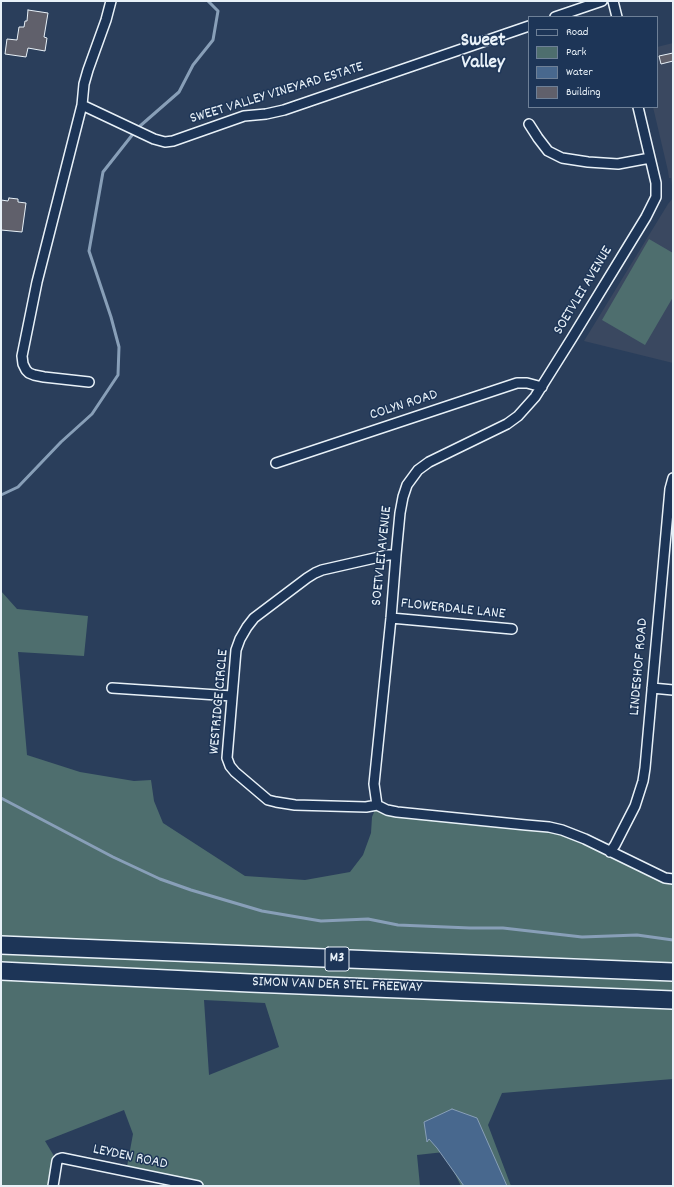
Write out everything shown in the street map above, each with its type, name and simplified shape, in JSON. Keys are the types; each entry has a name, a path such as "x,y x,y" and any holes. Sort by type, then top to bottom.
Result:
{"highway":[{"name":"SIMON VAN DER STEL FREEWAY","path":"1,945 673,972"},
{"name":"SIMON VAN DER STEL FREEWAY","path":"1,971 673,1000"}],"street":[{"path":"89,382 34,375 26,370 23,364 22,356 36,282 82,104 84,84 111,1"},
{"path":"558,16 602,1"},
{"path":"613,1 617,16"},
{"name":"SWEET VALLEY VINEYARD ESTATE","path":"82,104 154,139 165,142 173,141 244,116 284,110 528,26"},
{"name":"SOETVLEI AVENUE","path":"377,805 374,784 400,513 407,485 418,470 429,462 507,424 527,408 542,387 617,265 656,197 656,183 638,108"},
{"path":"529,124 548,151 562,158 588,162 618,164 650,158"},
{"name":"COLYN ROAD","path":"276,463 517,383 527,383 542,387"},
{"name":"LINDESHOF ROAD","path":"610,852 635,806 641,791 645,768 670,488 673,478"},
{"name":"WESTRIDGE CIRCLE","path":"377,805 296,805 268,800 235,772 230,766 227,758 236,650 240,639 254,618 315,573 322,570 396,555"},
{"name":"FLOWERDALE LANE","path":"391,618 512,630"},
{"path":"112,688 232,696"},
{"path":"652,688 673,690"},
{"path":"377,805 387,810 397,812 549,827 575,834 665,878 673,879"},
{"name":"LEYDEN ROAD","path":"53,1186 57,1161 62,1158 187,1185 198,1186"}],"shaded area":[{"path":"673,43 673,194 671,178 669,178 653,108 658,108 658,47"},
{"path":"673,198 673,363 584,341 668,204"}],"green space":[{"path":"649,239 673,253 673,297 645,345 602,320"},
{"path":"1,591 17,609 88,616 84,656 18,652 27,755 80,772 134,781 151,780 154,801 163,823 245,876 305,880 350,872 363,855 371,833 372,817 377,805 549,827 673,879 673,1079 502,1093 488,1125 511,1186 461,1186 444,1152 417,1155 420,1186 198,1186 126,1172 133,1134 124,1110 45,1141 57,1161 52,1186 1,1186","holes":["204,1000 265,1003 279,1047 209,1075"]}],"water":[{"path":"452,1109 477,1118 507,1186 464,1186 437,1148 429,1139 427,1142 424,1122"}],"building":[{"path":"28,10 48,13 44,37 47,38 45,51 28,48 26,57 5,54 7,39 17,40 19,27 24,27 25,21 27,21"},
{"path":"673,53 673,61 661,64 659,56"},
{"path":"9,198 18,199 18,202 26,203 22,232 1,230 1,200 8,201"}],"waterway":[{"path":"140,126 179,92 193,65 213,40 218,11 208,1"},
{"path":"1,495 18,487 61,442 92,414 118,375 119,347 111,317 89,251 103,172 133,134"},
{"path":"1,798 113,857 160,879 191,890 262,911 321,921 368,919 398,925 503,928 582,937 637,935 673,940"}],"district":[{"name":"Sweet Valley","path":"483,53"}]}
